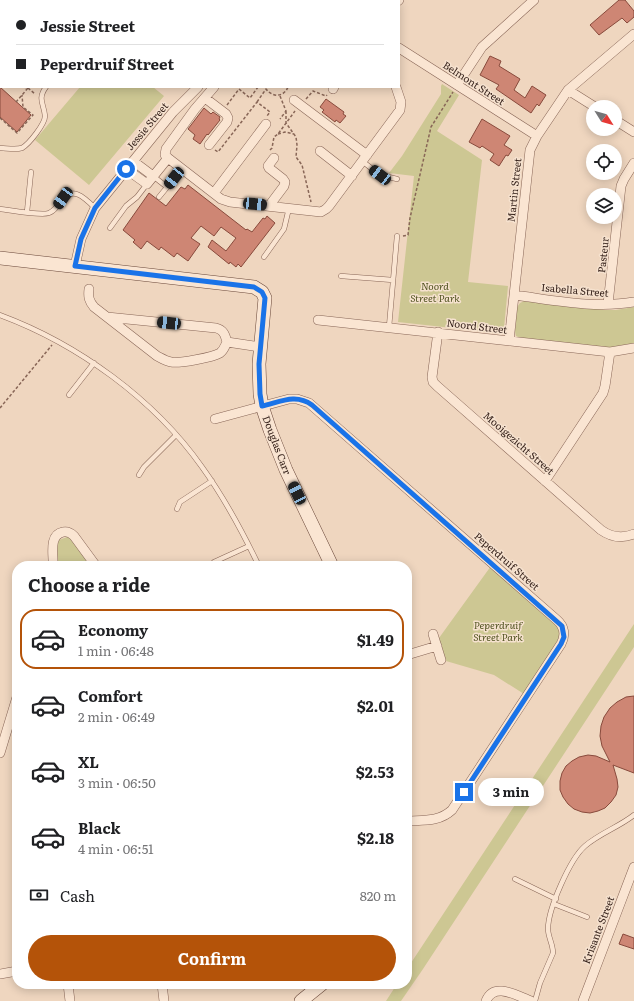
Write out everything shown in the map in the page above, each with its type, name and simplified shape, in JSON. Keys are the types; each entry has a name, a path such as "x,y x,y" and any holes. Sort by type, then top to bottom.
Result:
{"street":[{"path":"455,88 482,46 534,0"},
{"name":"Martin Street","path":"509,341 528,157 530,150 537,136 568,90 634,34"},
{"name":"Belmont Street","path":"400,49 455,88 537,136"},
{"name":"Jessie Street","path":"75,266 81,239 95,208 126,169 139,165 173,112 197,88"},
{"path":"213,88 166,149 165,155 221,199 230,202 321,212 326,209 352,176 400,110 401,102 396,88"},
{"path":"568,90 586,101"},
{"path":"205,98 222,111 227,116 228,120 209,145"},
{"path":"299,104 364,158"},
{"path":"214,193 266,124"},
{"path":"622,124 634,132"},
{"path":"320,151 352,176"},
{"path":"126,169 147,184 168,158"},
{"path":"269,206 285,182 283,178 269,168 273,160"},
{"name":"Pasteur","path":"608,304 622,186 624,179 634,163"},
{"path":"135,175 139,165 153,176"},
{"path":"0,258 75,266"},
{"name":"Douglas Carr","path":"75,266 254,287 262,292 265,298 260,347 259,377 262,406 286,470 330,561"},
{"path":"89,289 88,298 90,302 157,356 166,361 173,363 213,355 220,352 227,342"},
{"name":"Isabella Street","path":"514,295 608,304 634,302"},
{"path":"107,317 221,329 227,342"},
{"name":"Noord Street","path":"318,320 610,352 634,348"},
{"name":"Mooigezicht Street","path":"438,332 432,376 433,382 606,533 611,536 622,537 634,534"},
{"path":"227,342 260,347"},
{"path":"545,481 603,392 610,352"},
{"name":"Peperdruif Street","path":"215,419 293,398 306,401 560,622 564,630 564,637 561,644 452,810 438,819 412,821"},
{"path":"53,561 53,541 56,536 64,532 72,534 92,561"},
{"path":"433,634 441,660"},
{"path":"412,654 437,646"},
{"path":"0,753 12,713"},
{"name":"Krisante Street","path":"583,1001 634,866"},
{"path":"0,974 12,973"},
{"path":"69,989 70,1001"},
{"path":"163,989 164,1001"},
{"path":"301,1001 316,989"},
{"path":"486,1001 491,992 498,990 531,1001"}],"lane":[{"path":"0,148 22,148 42,126 45,117 41,98 45,88"},
{"path":"364,158 380,175 397,179"},
{"path":"159,197 182,169"},
{"path":"27,212 31,172"},
{"path":"153,176 168,187"},
{"path":"110,228 126,206 147,184"},
{"path":"0,209 45,214 55,209 66,196 73,194 80,196 95,208"},
{"path":"264,257 284,229 289,208"},
{"path":"389,327 397,236"},
{"path":"341,276 393,280"},
{"path":"0,316 30,327 94,363 136,396 176,435 198,461 223,498 256,561"},
{"path":"70,395 94,363"},
{"path":"140,475 144,467 176,435"},
{"path":"177,509 180,502 212,481"},
{"path":"216,561 249,546"},
{"path":"535,1001 540,983 553,953 548,928 555,902 567,872 578,852 598,836 622,823 634,814"},
{"path":"515,878 555,902 587,917"}],"path":[{"path":"16,102 28,88 41,98"},
{"path":"222,111 239,89 250,98 257,88"},
{"path":"209,145 218,152 266,88 272,95 280,95 285,92 287,88"},
{"path":"313,91 326,96 333,88"},
{"path":"397,236 408,235 410,218 431,127 455,88"},
{"path":"273,160 265,157 272,148 274,137 278,134 299,104 313,91"},
{"path":"1,119 17,133 33,115 24,106 22,95"},
{"path":"280,95 286,111 286,123 297,141 296,154 305,175 307,188 311,199 312,211"},
{"path":"257,102 270,112 262,122 266,124"},
{"path":"280,119 286,111"},
{"path":"278,134 285,132 294,134"},
{"path":"0,408 56,341"}],"green space":[{"name":"Noord Street Park","path":"442,84 459,95 437,131 482,160 468,282 508,286 504,328 497,333 398,322 414,176 389,173 402,156 441,94"},
{"path":"79,88 154,88 164,96 89,185 35,140"},
{"path":"524,301 605,310 634,307 634,345 619,348 520,338 516,336 515,332 517,307"},
{"path":"69,537 88,561 56,561 57,545 59,540"},
{"name":"Peperdruif Street Park","path":"491,566 557,625 560,632 559,639 524,694 494,675 446,661 439,638"},
{"path":"634,624 634,647 412,985 412,961"},
{"path":"394,989 409,989 401,1001 386,1001"}],"building":[{"path":"619,0 625,0 634,11 634,17 627,23 622,18 599,35 590,25"},
{"path":"490,56 501,61 499,66 520,79 514,90 525,98 532,86 546,95 539,106 537,104 531,113 496,89 499,85 480,75"},
{"path":"0,88 31,115 17,132 0,117"},
{"path":"326,99 344,112 343,114 346,116 340,123 336,120 335,122 322,112 324,110 320,107"},
{"path":"204,108 211,114 213,112 220,117 220,120 200,144 193,139 195,135 188,129"},
{"path":"482,119 510,136 504,145 512,150 508,156 506,155 499,166 490,160 494,154 482,146 480,148 469,142"},
{"path":"188,185 246,230 247,229 252,232 263,218 265,219 267,216 275,223 241,267 238,264 236,267 230,262 229,264 208,247 212,240 226,251 236,238 221,227 214,236 201,226 191,238 200,244 188,261 177,253 174,257 161,247 159,250 147,241 141,249 133,242 135,240 123,230 149,193 166,206 181,187 185,189"},
{"path":"634,696 634,773 613,765 618,787 616,795 611,802 605,808 590,813 574,809 568,804 560,790 562,773 566,766 579,757 588,755 596,756 610,762 602,746 600,736 604,717 610,708 617,702 626,697"},
{"path":"623,934 634,938 634,949 619,944"}],"route":[{"path":"126,169 95,208 81,239 75,266 254,287 259,289 265,298 259,364 262,406 293,398 306,401 312,405 560,622 564,630 564,637 561,644 464,792"}]}
